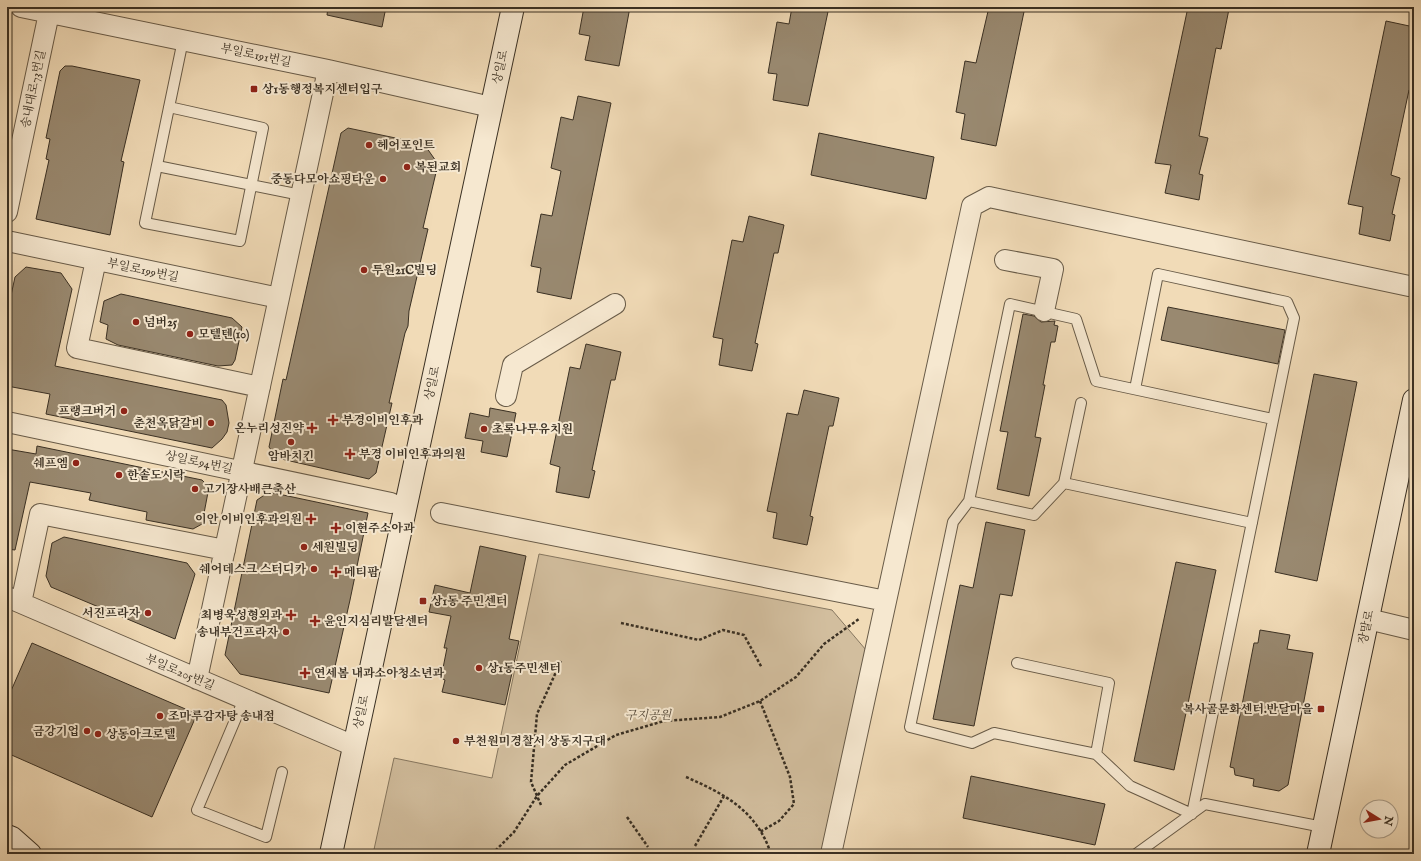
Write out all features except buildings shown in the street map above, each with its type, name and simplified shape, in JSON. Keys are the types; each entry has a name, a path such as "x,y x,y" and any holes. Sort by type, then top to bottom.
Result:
{"street":[{"name":"부일로191번길","path":"21,7 328,70 491,107"},
{"name":"상일로","path":"331,854 513,7"},
{"name":"송내대로73번길","path":"7,212 49,13"},
{"path":"197,679 328,70"},
{"path":"831,854 972,206 989,197 1409,286"},
{"name":"부일로199번길","path":"7,241 279,298"},
{"path":"96,260 78,348 260,387"},
{"path":"1005,260 1053,269 1044,311"},
{"path":"506,396 513,365 615,304"},
{"name":"장말로","path":"1318,854 1414,400"},
{"name":"상일로94번길","path":"7,422 391,503"},
{"path":"441,513 886,601"},
{"path":"14,600 40,514 225,550"},
{"name":"부일로205번길","path":"14,600 354,746"},
{"path":"1368,619 1414,630"},
{"path":"7,836 12,838 30,854"}],"lane":[{"path":"169,107 263,128 240,241 145,223 157,166 169,107 183,40"},
{"path":"157,166 301,195"},
{"path":"1135,389 1158,274 1287,302 1294,318 1192,814"},
{"path":"1192,814 1130,786 1096,754 994,733 972,743 910,727 953,522 969,501 1010,304 1076,319 1096,380 1273,419"},
{"path":"969,501 1034,515 1064,483 1081,402"},
{"path":"1064,483 1252,523"},
{"path":"1017,663 1109,682 1096,754"},
{"path":"244,699 197,810 266,837 282,772"},
{"path":"1136,854 1206,804 1323,828"}],"path":[{"path":"492,854 514,832 537,796 565,765 616,735 664,721 720,717 760,702 796,677 824,644 854,622"},
{"path":"621,623 699,640 723,630 744,635 762,668"},
{"path":"541,805 531,782 537,714 561,661"},
{"path":"760,702 790,777 794,804 778,821 760,832"},
{"path":"686,777 724,796 744,810 766,838 770,854"},
{"path":"695,846 724,796"},
{"path":"627,817 648,846"}],"green space":[{"name":"구지공원","path":"539,554 832,610 866,650 821,854 373,854 394,758 492,778"}],"place":[{"name":"상1동행정복지센터입구","path":"254,89"},
{"name":"헤어포인트","path":"369,145"},
{"name":"복된교회","path":"407,167"},
{"name":"중동다모아쇼핑타운","path":"383,179"},
{"name":"투원21C빌딩","path":"364,270"},
{"name":"넘버25","path":"136,322"},
{"name":"모텔텐(10)","path":"190,334"},
{"name":"프랭크버거","path":"124,411"},
{"name":"부경이비인후과","path":"333,420"},
{"name":"춘천옥닭갈비","path":"211,423"},
{"name":"온누리성진약","path":"312,428"},
{"name":"초록나무유치원","path":"484,429"},
{"name":"암바치킨","path":"291,442"},
{"name":"부경 이비인후과의원","path":"350,454"},
{"name":"쉐프엠","path":"76,463"},
{"name":"한솥도시락","path":"119,475"},
{"name":"고기장사배큰축산","path":"195,489"},
{"name":"이안 이비인후과의원","path":"311,519"},
{"name":"이현주소아과","path":"336,528"},
{"name":"세원빌딩","path":"304,547"},
{"name":"쉐어데스크 스터디카","path":"314,569"},
{"name":"메티팜","path":"336,572"},
{"name":"상1동 주민센터","path":"423,601"},
{"name":"서진프라자","path":"148,613"},
{"name":"최병욱성형외과","path":"291,615"},
{"name":"윤인지심리발달센터","path":"315,621"},
{"name":"송내부건프라자","path":"286,632"},
{"name":"상1동주민센터","path":"479,668"},
{"name":"연세봄 내과소아청소년과","path":"305,673"},
{"name":"복사골문화센터.반달마을","path":"1321,709"},
{"name":"조마루감자탕 송내점","path":"160,716"},
{"name":"금강기업","path":"87,731"},
{"name":"상동아크로텔","path":"98,734"},
{"name":"부천원미경찰서 상동지구대","path":"456,741"}]}
